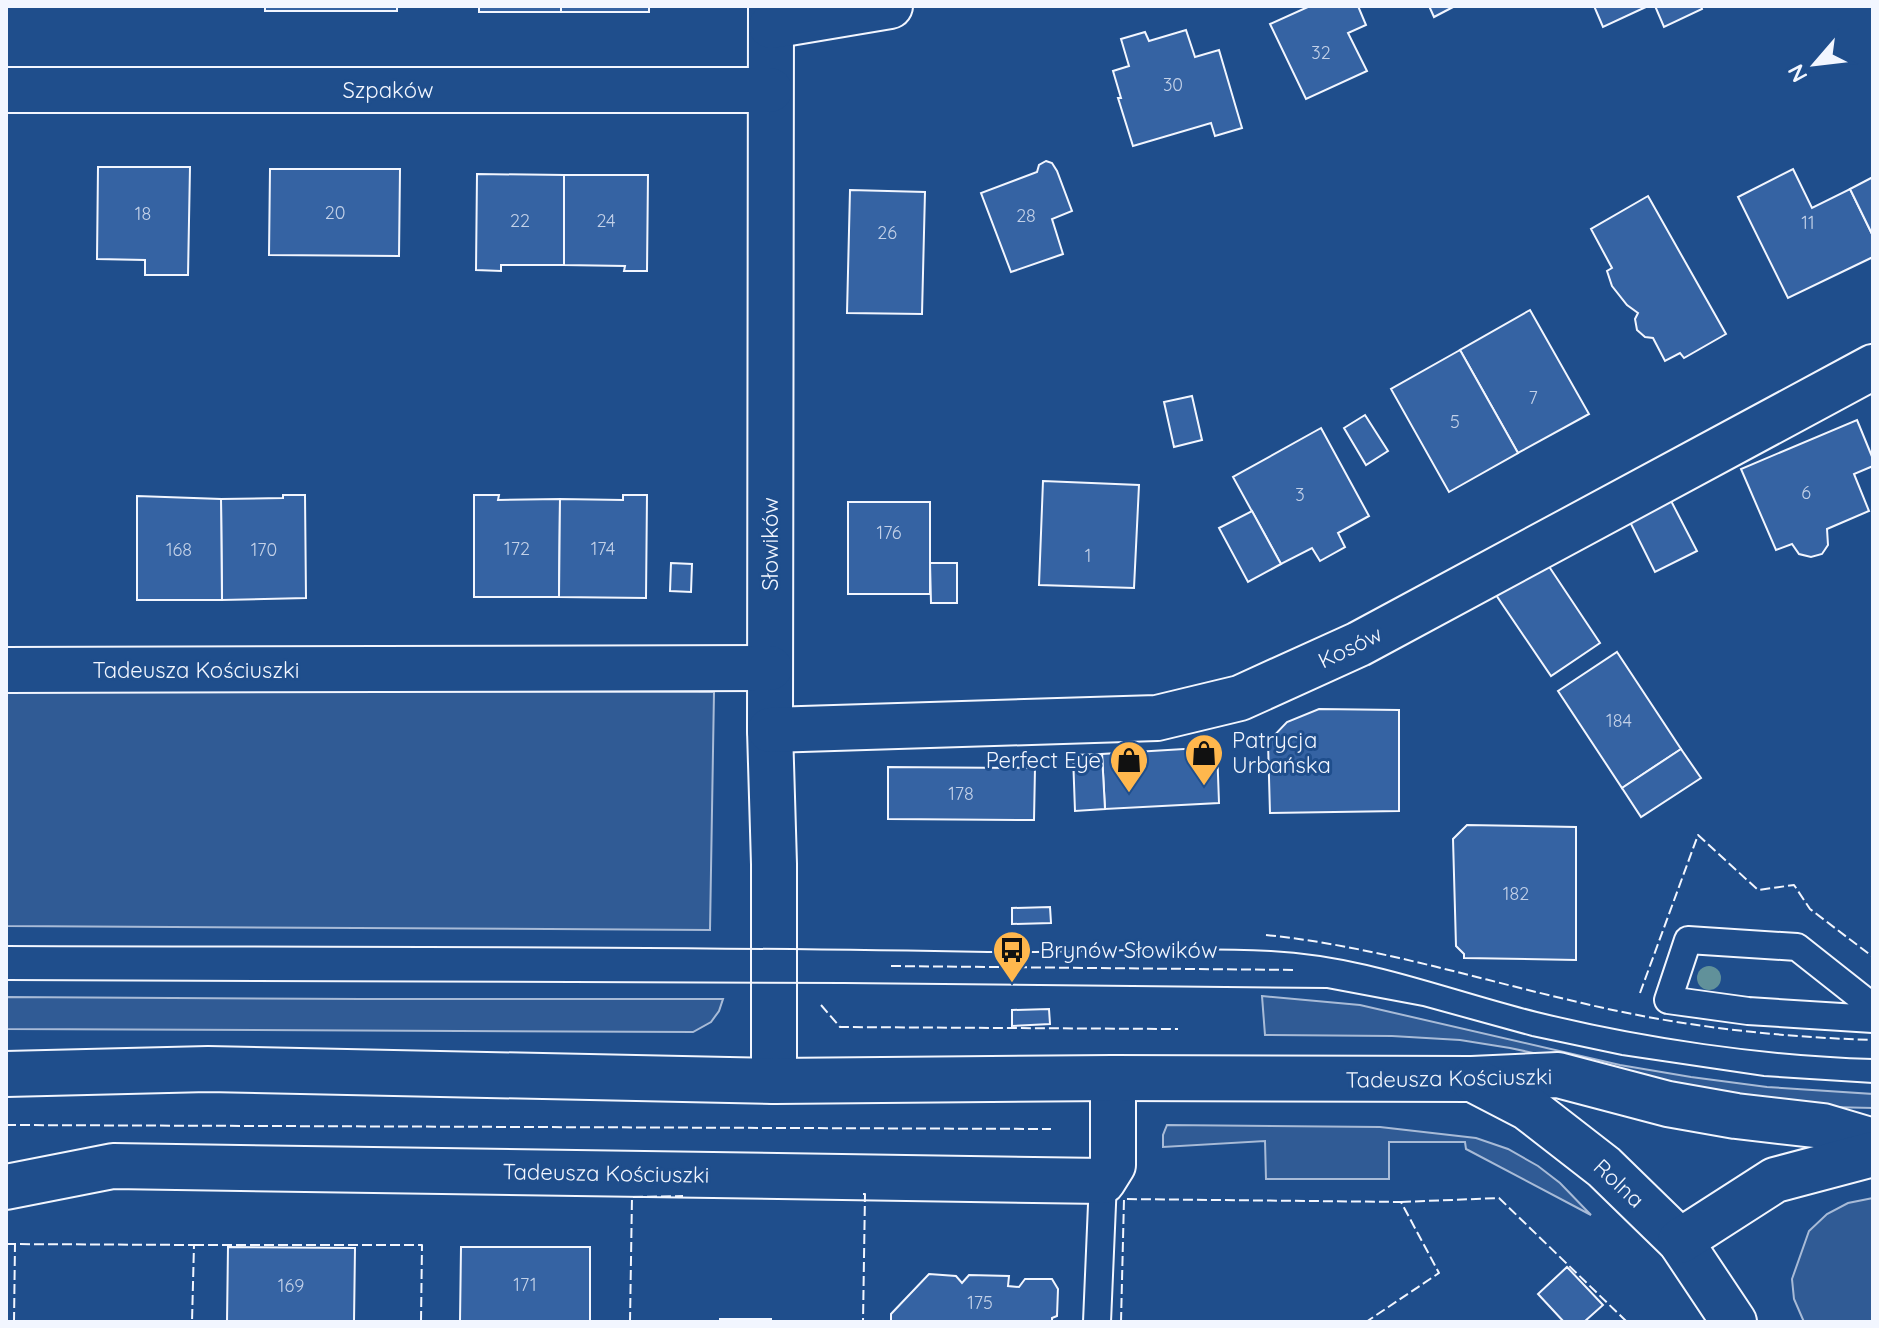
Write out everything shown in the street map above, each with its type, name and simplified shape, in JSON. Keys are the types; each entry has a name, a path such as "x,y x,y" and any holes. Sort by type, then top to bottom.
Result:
{"street":[{"path":"771,16 890,6"},
{"name":"Słowików","path":"771,16 770,730 774,864 774,1081"},
{"name":"Szpaków","path":"6,90 770,90"},
{"name":"Kosów","path":"770,730 1157,718 1240,698 1359,644 1873,367"},
{"name":"Tadeusza Kościuszki","path":"6,670 770,668"},
{"name":"Tadeusza Kościuszki","path":"6,1074 208,1069 774,1081 1472,1079 1558,1075 1668,1104 1823,1126 1873,1141"},
{"path":"1103,1181 1113,1165 1113,1078"},
{"name":"Rolna","path":"1472,1079 1528,1108 1604,1167 1680,1241 1734,1322"},
{"path":"1680,1241 1775,1180 1873,1154"},
{"name":"Tadeusza Kościuszki","path":"6,1187 113,1166 1103,1181"}],"lane":[{"path":"1873,1007 1797,947 1688,940 1668,1000 1748,1011 1873,1019"},
{"path":"1097,1322 1103,1181"}],"shaded area":[{"path":"6,690 714,692 710,930 6,926"},
{"path":"1262,996 1360,1005 1620,1065 1691,1077 1767,1087 1873,1094 1873,1108 1784,1106 1460,1040 1265,1035"},
{"path":"6,997 723,999 711,1022 693,1032 6,1029"},
{"path":"1167,1125 1380,1127 1476,1138 1508,1149 1538,1166 1560,1183 1591,1215 1466,1149 1465,1142 1389,1142 1389,1179 1266,1179 1265,1141 1163,1147"},
{"path":"1873,1198 1873,1322 1804,1322 1794,1299 1792,1279 1809,1231 1827,1214 1848,1203"}],"building":[{"path":"265,6 397,6 397,11 265,11"},
{"path":"479,6 561,6 561,12 479,12"},
{"path":"561,6 649,6 649,12 561,12"},
{"path":"1310,6 1358,6 1366,25 1348,33 1367,71 1306,99 1270,24"},
{"path":"1429,6 1455,6 1434,17"},
{"path":"1594,6 1648,6 1603,27"},
{"path":"1655,6 1701,6 1702,9 1664,27"},
{"path":"1186,30 1195,57 1219,50 1242,128 1215,136 1211,123 1133,146 1113,71 1129,66 1121,39 1145,32 1149,41"},
{"path":"1046,161 1052,163 1057,171 1072,211 1052,219 1063,254 1011,272 981,193 1037,172 1039,165"},
{"path":"98,167 190,167 188,275 145,275 145,260 97,259"},
{"path":"270,169 400,169 399,256 269,255"},
{"path":"1793,169 1812,208 1850,189 1873,236 1873,257 1788,298 1738,197"},
{"path":"477,174 564,175 564,265 501,265 501,271 476,270"},
{"path":"564,175 648,175 647,271 624,271 625,266 564,265"},
{"path":"1873,177 1873,236 1850,189"},
{"path":"850,190 925,192 922,314 847,313"},
{"path":"1648,196 1726,334 1684,358 1680,353 1665,361 1653,338 1645,337 1637,330 1635,319 1638,313 1612,286 1607,271 1612,268 1591,229"},
{"path":"1530,310 1589,414 1518,453 1460,350"},
{"path":"1460,350 1518,453 1449,492 1391,389"},
{"path":"1192,396 1202,440 1174,447 1164,402"},
{"path":"1365,415 1388,451 1366,465 1344,428"},
{"path":"1857,420 1873,459 1873,466 1854,474 1869,511 1827,529 1828,545 1822,554 1811,557 1799,554 1792,544 1776,550 1741,469"},
{"path":"1321,428 1369,516 1338,533 1345,547 1320,561 1312,548 1281,564 1233,477"},
{"path":"1043,481 1139,485 1134,588 1039,585"},
{"path":"283,495 305,495 306,598 222,600 221,499 283,498"},
{"path":"474,495 499,495 498,500 560,499 559,597 474,597"},
{"path":"623,495 647,495 646,598 559,597 560,499 623,500"},
{"path":"137,496 221,499 222,600 137,600"},
{"path":"1669,497 1697,551 1655,572 1628,518"},
{"path":"848,502 930,502 930,594 848,594"},
{"path":"1252,511 1281,564 1248,582 1219,528"},
{"path":"1544,559 1600,643 1551,676 1494,592"},
{"path":"671,563 692,564 691,592 670,591"},
{"path":"930,563 957,563 957,603 931,603"},
{"path":"1617,652 1681,749 1622,788 1558,691"},
{"path":"1319,709 1399,710 1399,811 1270,813 1268,742 1287,722"},
{"path":"1217,747 1219,803 1105,809 1102,754"},
{"path":"1681,749 1701,778 1641,817 1622,788"},
{"path":"1102,754 1105,809 1075,811 1073,755"},
{"path":"888,767 1035,768 1034,820 888,819"},
{"path":"1467,825 1576,827 1576,960 1464,958 1456,946 1453,839"},
{"path":"1050,907 1051,923 1012,924 1012,908"},
{"path":"1049,1009 1050,1024 1012,1026 1012,1010"},
{"path":"228,1247 355,1248 354,1322 227,1322"},
{"path":"461,1247 590,1247 590,1322 460,1322"},
{"path":"1567,1267 1603,1305 1584,1322 1564,1322 1538,1294"},
{"path":"929,1274 956,1276 962,1283 969,1275 1009,1276 1008,1286 1019,1287 1025,1279 1052,1279 1058,1289 1057,1316 1052,1318 1052,1322 891,1322 891,1314"},
{"path":"720,1319 771,1319 799,1322 720,1322"}],"tram line":[{"path":"6,946 1271,951 1373,966 1537,1012 1661,1038 1747,1050 1873,1059"},
{"path":"6,980 1327,988 1423,1006 1532,1036 1622,1055 1764,1076 1873,1083"}],"fence":[{"path":"1640,993 1698,835 1758,890 1794,885 1810,909 1873,957"},
{"path":"1266,935 1386,955 1654,1018 1763,1033 1873,1040"},
{"path":"891,966 1296,970"},
{"path":"821,1005 840,1027 1178,1029"},
{"path":"6,1125 1051,1129"},
{"path":"863,1194 863,1322"},
{"path":"630,1322 632,1197 683,1196"},
{"path":"1401,1202 1499,1198 1627,1322"},
{"path":"1121,1322 1124,1199 1401,1202 1439,1273 1366,1322"},
{"path":"6,1244 194,1245 192,1322"},
{"path":"14,1322 15,1244"},
{"path":"194,1245 422,1245 421,1322"}],"place":[{"name":"Patrycja Urbańska","path":"1204,787"},
{"name":"Perfect Eye","path":"1129,794"},
{"name":"Brynów Słowików","path":"1012,984"}]}
